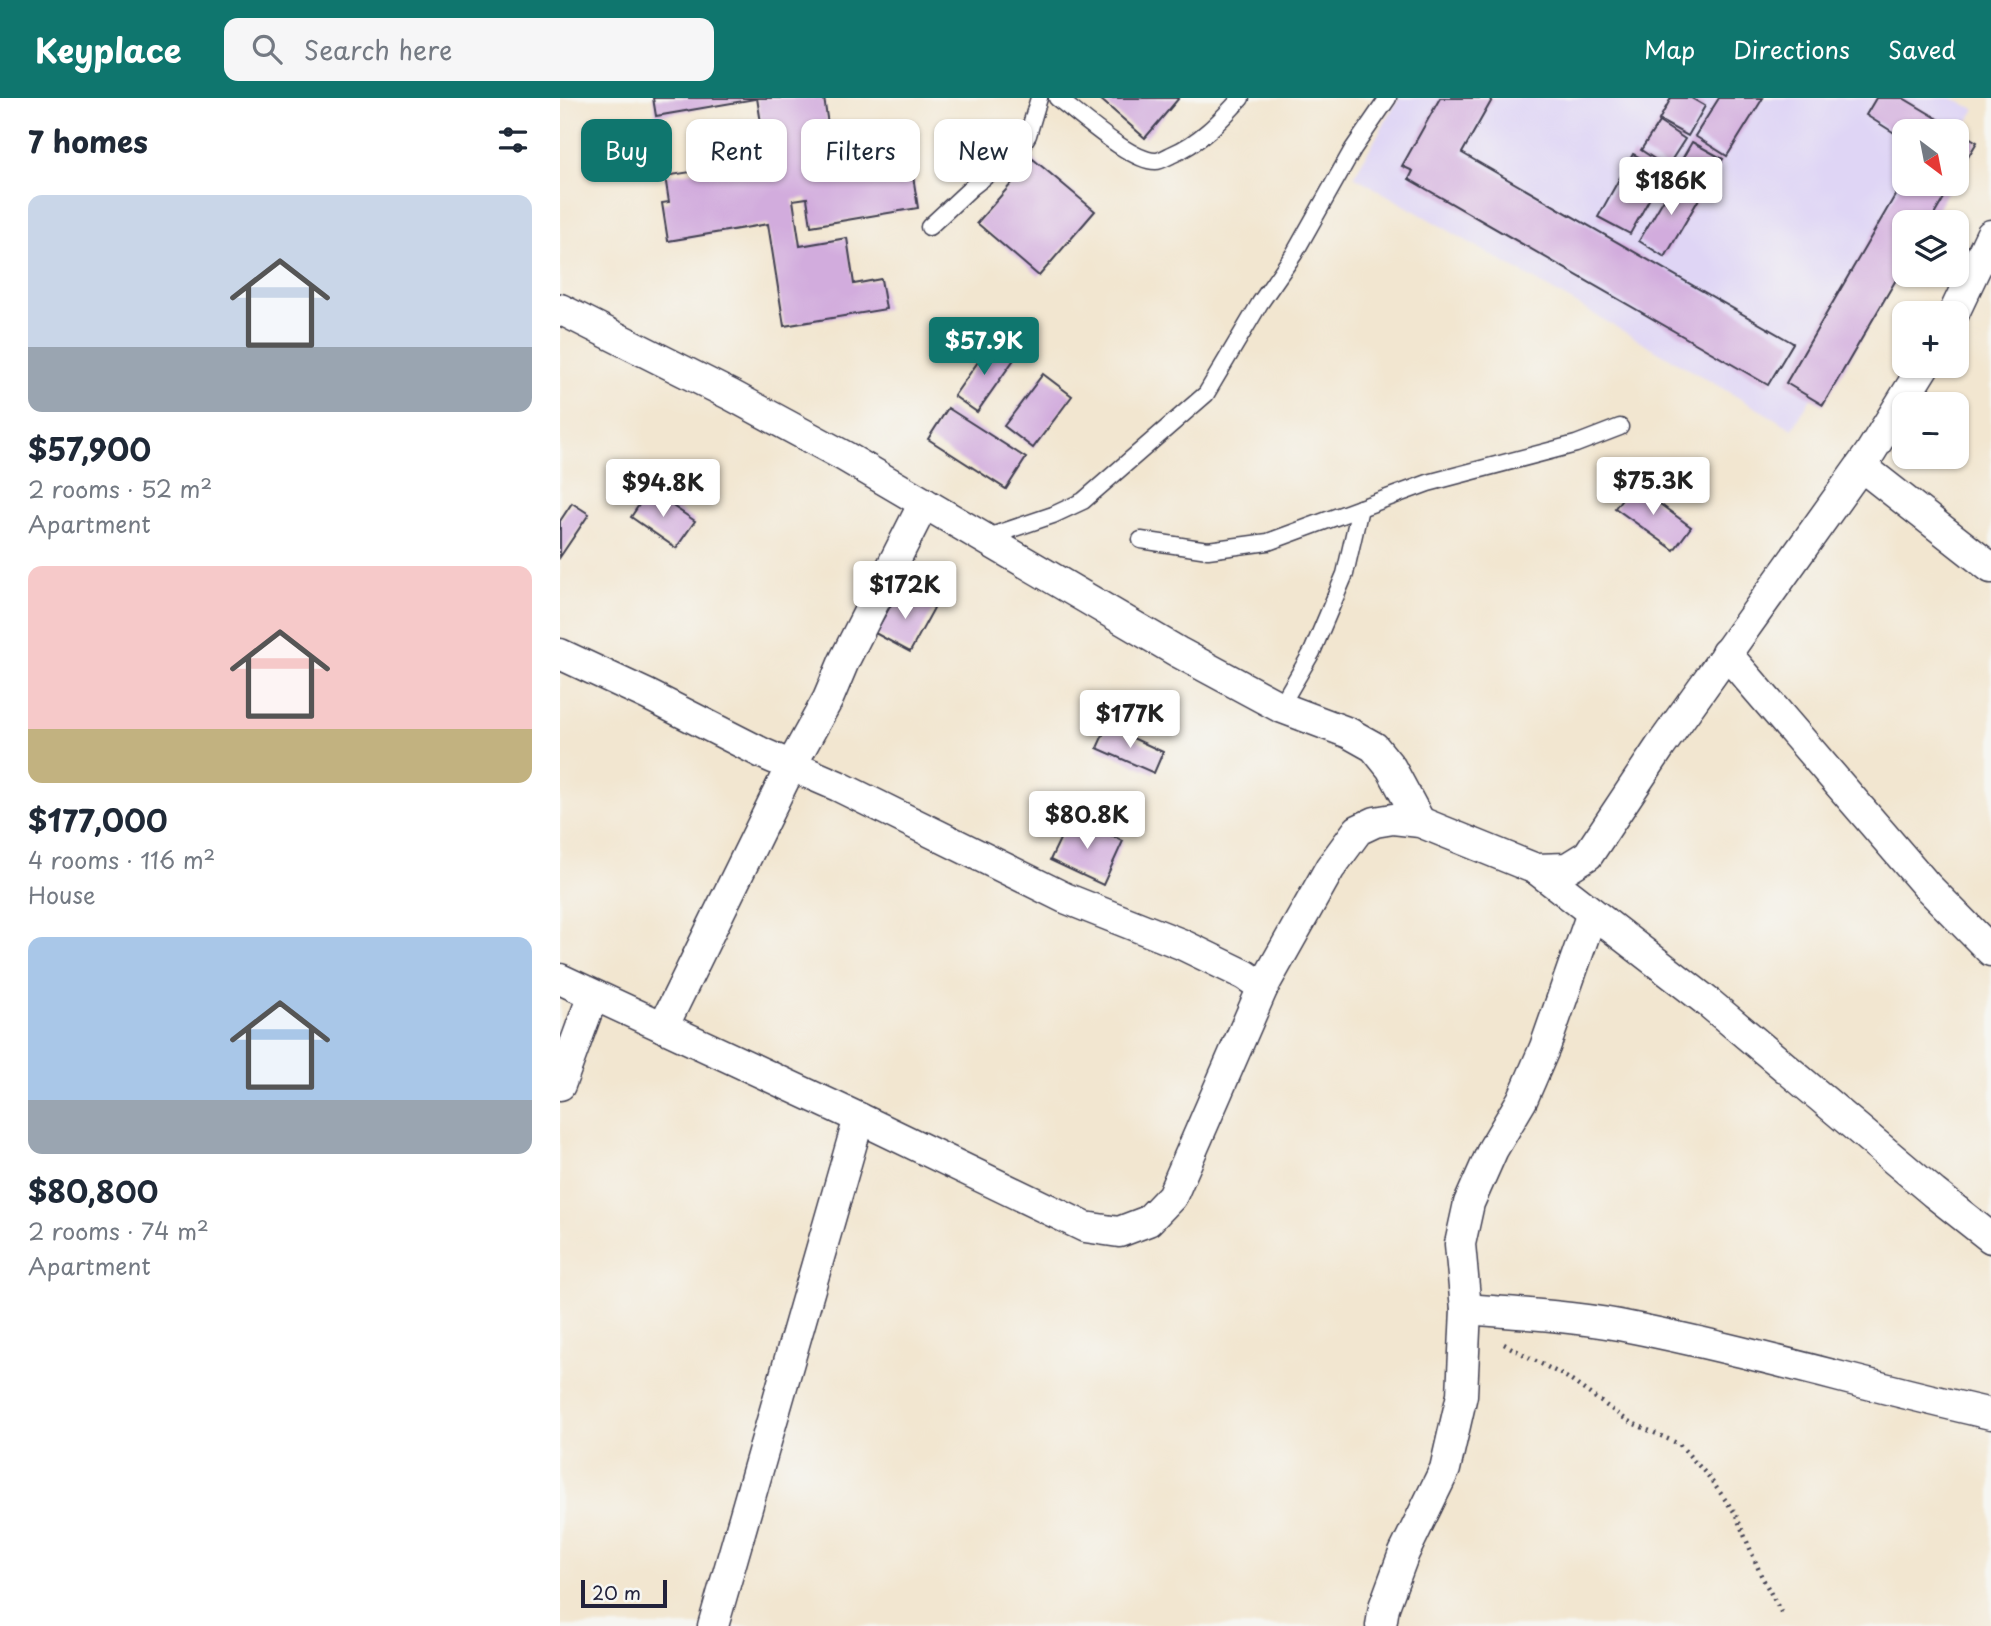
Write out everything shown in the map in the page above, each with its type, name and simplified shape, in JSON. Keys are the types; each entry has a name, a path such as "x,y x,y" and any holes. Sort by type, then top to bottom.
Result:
{"street":[{"path":"1960,301 1991,235"},
{"path":"560,309 732,395 844,456 1166,645 1280,707 1349,733 1374,747 1391,768 1420,822"},
{"path":"1536,869 1567,867 1588,855 1660,747 1861,466 1916,378"},
{"path":"1861,466 1991,568"},
{"path":"663,1027 924,503"},
{"path":"1726,653 1927,886 1991,951"},
{"path":"560,654 1065,898 1212,959 1263,987"},
{"path":"560,979 1085,1227 1119,1233 1148,1221 1172,1196 1263,987 1330,868 1358,830 1375,822 1420,822 1536,869 1709,1003 1991,1238"},
{"path":"1381,1626 1384,1607 1404,1553 1445,1469 1462,1395 1466,1309 1460,1244 1469,1203 1493,1149 1522,1100 1545,1047 1592,913"},
{"path":"560,1085 593,995"},
{"path":"713,1626 859,1118"},
{"path":"1466,1309 1618,1325 1753,1355 1991,1414"}],"lane":[{"path":"929,227 972,187 1019,150 1028,135 1039,98"},
{"path":"1057,98 1094,128 1137,156 1156,161 1181,151 1210,131 1241,98"},
{"path":"985,538 1053,515 1083,501 1206,394 1260,303 1294,254 1353,149 1388,98"},
{"path":"1141,540 1208,550 1268,542 1439,480 1576,444 1620,427"},
{"path":"1280,707 1312,652 1345,574 1360,508"}],"path":[{"path":"1465,1339 1506,1344 1566,1377 1628,1421 1679,1444 1708,1476 1735,1513 1760,1575 1782,1614"}],"shaded area":[{"path":"1399,98 1951,98 1975,109 1969,120 1892,119 1892,196 1925,196 1917,210 1892,210 1892,254 1793,429 1354,176"}],"building":[{"path":"653,98 755,98 755,99 656,116"},
{"path":"757,98 824,98 827,119 801,119 801,182 914,182 918,208 811,226 807,198 793,200 800,246 847,238 854,284 881,279 886,309 784,326 768,224 668,241 662,203 669,202 666,182 672,182 672,175 686,173 686,182 787,182 787,119 760,119"},
{"path":"1099,98 1179,98 1145,138"},
{"path":"1440,98 1493,98 1462,153 1793,343 1768,385 1409,179 1413,171 1402,166"},
{"path":"1671,98 1691,98 1705,106 1688,136 1659,120"},
{"path":"1719,98 1763,98 1727,156 1695,136"},
{"path":"1876,98 1903,98 1938,119 1892,119 1892,131 1866,115"},
{"path":"1659,122 1685,139 1667,167 1641,150"},
{"path":"1969,137 1977,142 1969,155"},
{"path":"1692,142 1723,159 1705,190 1674,173"},
{"path":"1633,154 1665,171 1630,234 1598,217"},
{"path":"1032,160 1095,211 1039,276 977,223 1013,182 1032,182"},
{"path":"1677,177 1703,192 1665,257 1639,241"},
{"path":"1895,196 1945,196 1937,210 1892,210 1892,287 1823,405 1786,383"},
{"path":"992,342 1015,358 977,412 954,396"},
{"path":"1043,374 1072,396 1033,448 1004,426"},
{"path":"948,408 1026,458 1006,489 928,439"},
{"path":"1633,484 1691,527 1674,550 1615,508"},
{"path":"649,490 695,521 676,548 631,517"},
{"path":"572,503 589,514 560,557 560,521"},
{"path":"900,589 934,608 910,652 875,633"},
{"path":"1107,726 1163,752 1154,773 1097,748"},
{"path":"1071,816 1123,841 1103,885 1050,860"}]}
